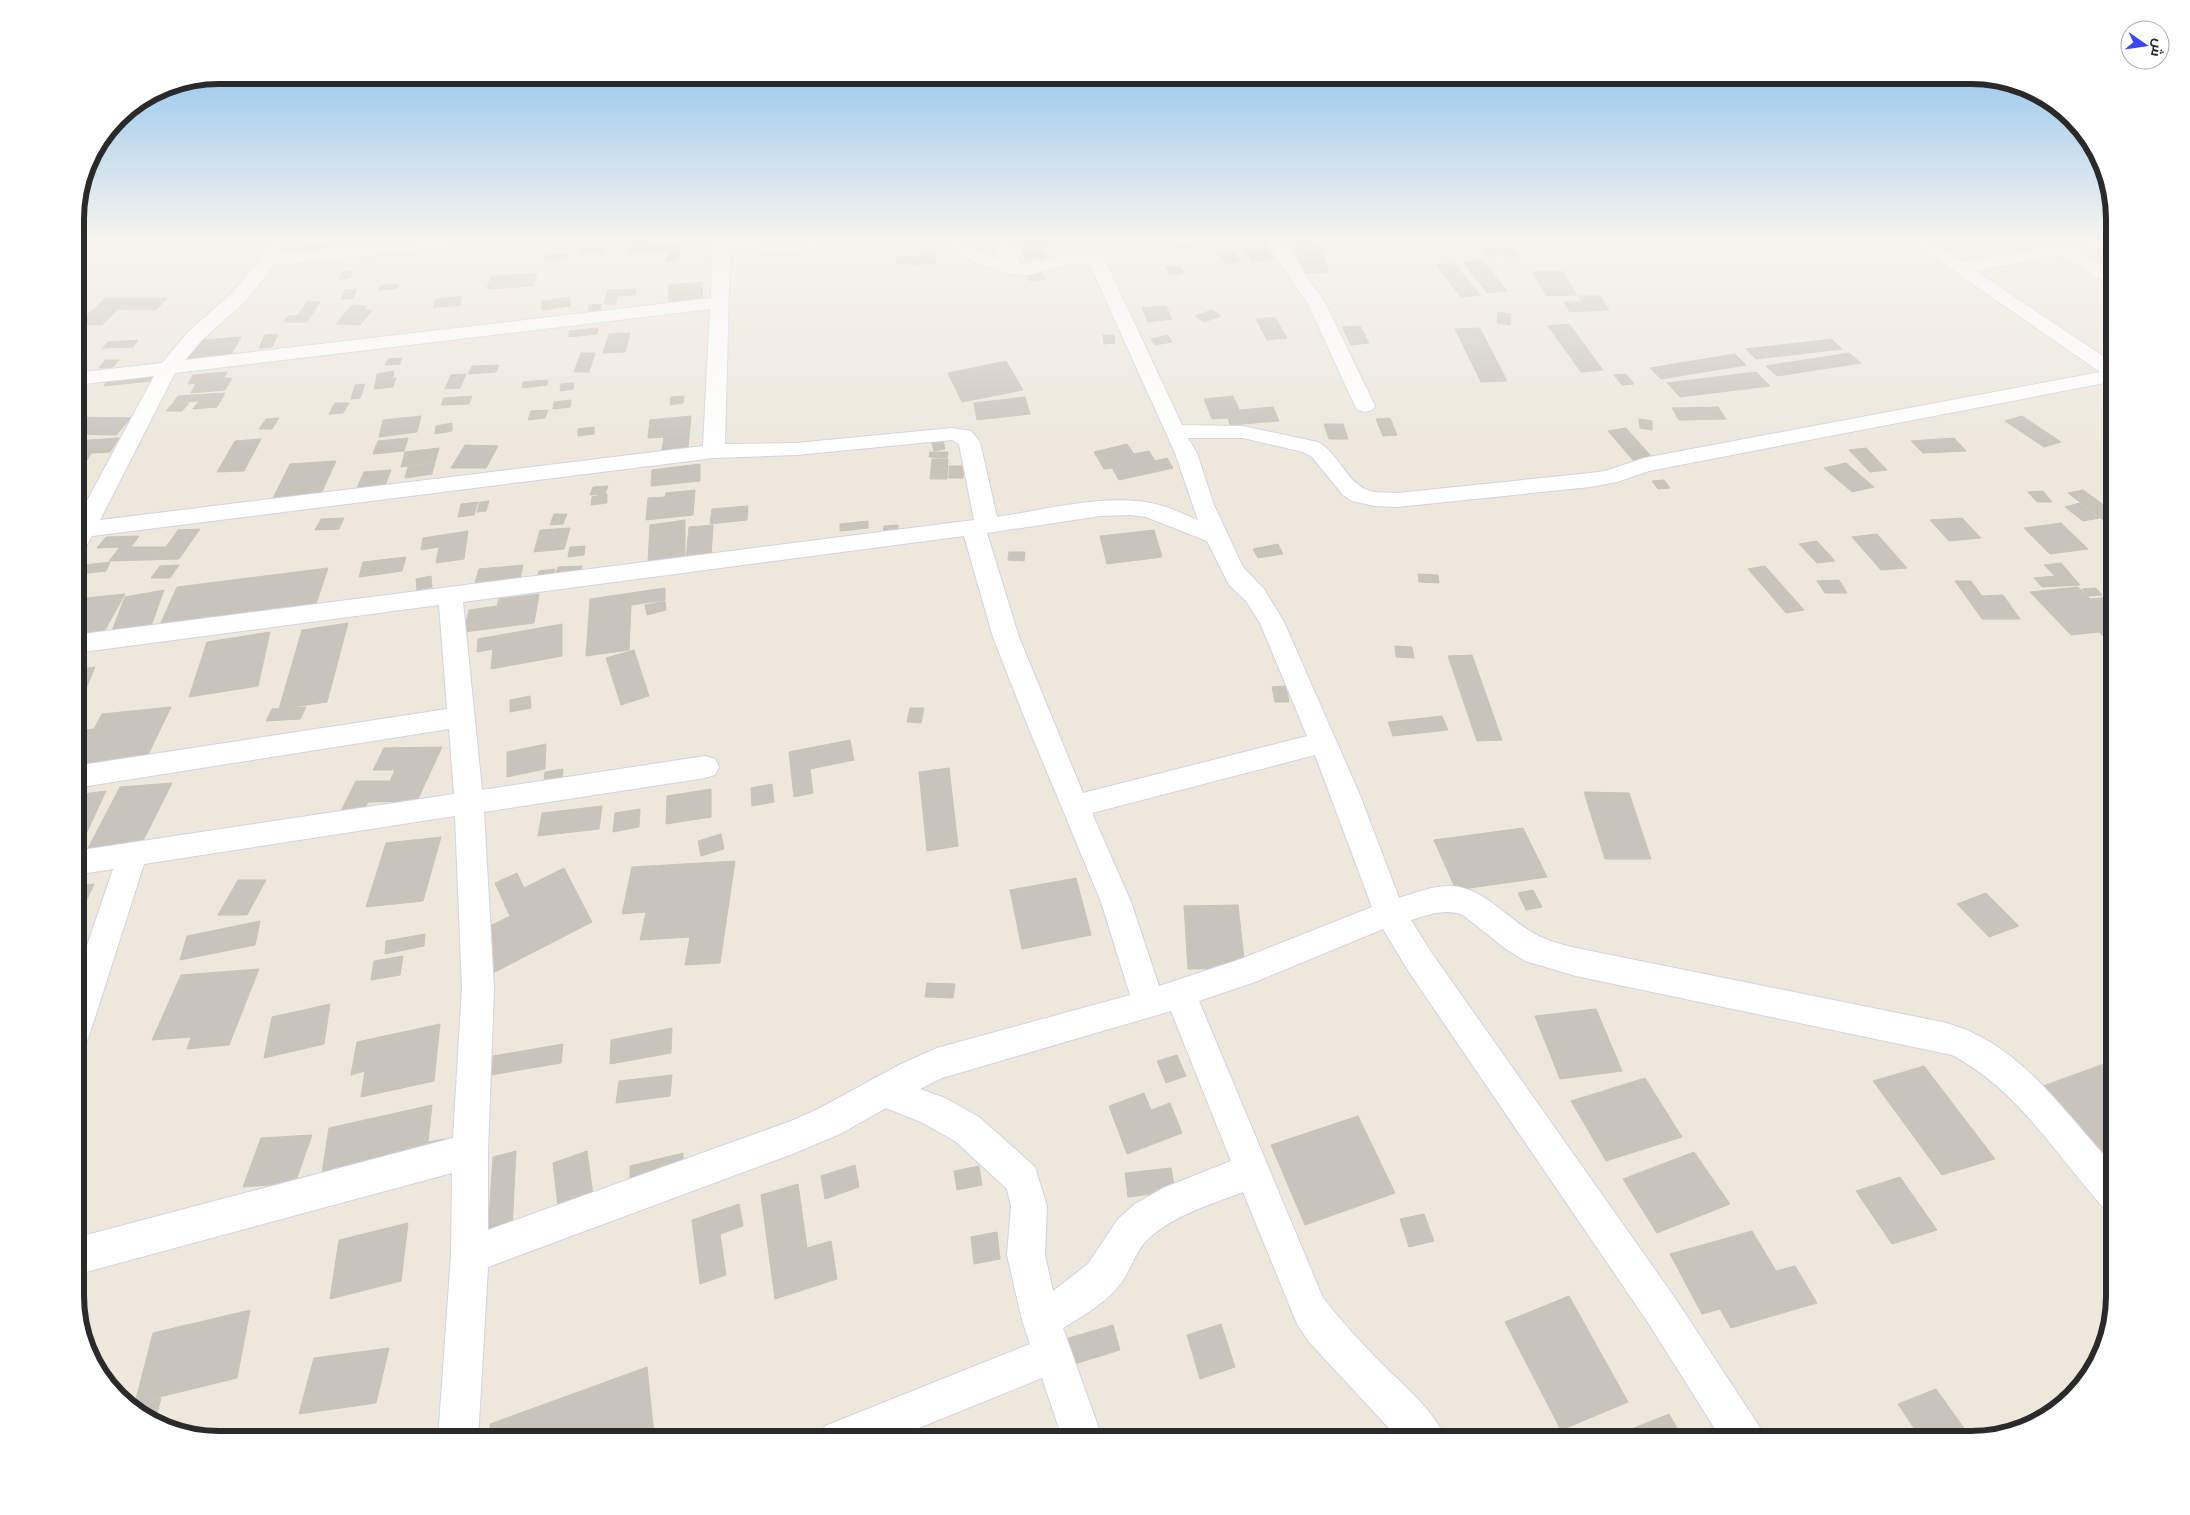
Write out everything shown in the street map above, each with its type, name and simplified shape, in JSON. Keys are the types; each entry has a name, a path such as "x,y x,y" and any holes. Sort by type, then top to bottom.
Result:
{"street":[{"path":"84,525 168,368 195,336 225,310"},
{"path":"84,378 656,310"},
{"path":"714,451 721,310"},
{"path":"1119,310 1174,431 1186,453 1203,505 1238,579 1255,595 1272,622 1346,795 1365,851 1390,913 1420,962 1662,1311 1740,1431"},
{"path":"1320,310 1365,406"},
{"path":"2022,310 2106,368"},
{"path":"1174,431 1243,432 1310,447 1320,452 1351,490 1360,496 1375,500 1397,500 1609,477 1654,464 2106,376"},
{"path":"84,535 714,451 796,449 943,434 963,436 969,442 980,526 1006,637 1038,719 1116,902 1253,1171 1310,1311 1327,1336 1401,1409 1419,1431"},
{"path":"84,643 1100,509 1131,508 1150,510 1217,536"},
{"path":"450,596 469,803 478,988 470,1151 470,1255 459,1431"},
{"path":"84,776 461,717"},
{"path":"1075,806 1324,742"},
{"path":"84,861 705,767"},
{"path":"84,1003 133,853"},
{"path":"470,1255 795,1136 838,1118 937,1064 1165,999 1244,972 1390,913 1435,900 1458,900 1474,906 1517,940 1536,951 1552,956 1653,980 1916,1032 1966,1045 2008,1074 2053,1121 2106,1183"},
{"path":"885,1091 933,1110 967,1129 1022,1179 1029,1206 1026,1255 1048,1337 1080,1431"},
{"path":"84,1254 470,1151"},
{"path":"857,1431 1048,1337 1087,1290 1108,1269 1125,1239 1153,1213 1168,1204 1253,1171"}],"building":[{"path":"93,310 117,310 102,325 84,324 84,318"},
{"path":"302,310 315,310 307,322 284,322 288,316 298,316"},
{"path":"348,310 372,310 360,325 336,324"},
{"path":"589,310 600,310 600,314 588,316"},
{"path":"1143,310 1168,310 1172,319 1148,322"},
{"path":"1212,310 1221,316 1204,322 1195,316"},
{"path":"1569,310 1609,310 1570,312"},
{"path":"1498,312 1511,314 1510,325 1497,323"},
{"path":"1275,317 1287,338 1267,340 1256,319"},
{"path":"1569,324 1603,370 1581,372 1548,326"},
{"path":"1360,326 1369,343 1351,345 1342,327"},
{"path":"598,328 597,334 569,337 569,331"},
{"path":"1480,328 1507,381 1481,382 1455,329"},
{"path":"630,333 625,352 603,353 609,334"},
{"path":"278,334 272,347 259,348 265,335"},
{"path":"1103,335 1114,335 1115,343 1104,344"},
{"path":"1168,335 1172,342 1155,345 1151,339"},
{"path":"241,337 229,358 177,363 190,341"},
{"path":"1832,339 1842,349 1756,359 1746,349"},
{"path":"138,340 133,347 103,348 108,342"},
{"path":"581,353 595,353 589,372 574,372"},
{"path":"1849,353 1861,363 1777,376 1766,366"},
{"path":"1735,354 1746,365 1661,379 1650,368"},
{"path":"402,358 400,364 385,365 388,359"},
{"path":"105,360 119,360 113,367 99,368"},
{"path":"1006,361 1023,390 962,402 948,373"},
{"path":"499,365 496,372 468,374 472,366"},
{"path":"159,367 151,381 104,386 112,372"},
{"path":"394,371 393,377 376,380 377,374"},
{"path":"227,372 224,378 232,378 225,390 191,393 196,383 188,384 193,375"},
{"path":"1756,372 1770,386 1680,397 1667,383"},
{"path":"466,374 460,388 445,389 451,375"},
{"path":"1626,374 1634,384 1622,385 1614,375"},
{"path":"396,378 393,387 374,389 376,380"},
{"path":"548,380 547,385 522,388 523,382"},
{"path":"574,383 573,389 560,391 561,384"},
{"path":"365,384 360,398 351,399 355,385"},
{"path":"225,393 217,407 193,409 199,401 173,403 178,396"},
{"path":"472,396 469,404 441,405 444,398"},
{"path":"684,396 683,403 670,405 671,397"},
{"path":"1233,396 1239,410 1273,407 1279,421 1230,425 1228,418 1212,419 1204,399"},
{"path":"1025,397 1030,414 977,420 974,403"},
{"path":"571,400 570,407 553,409 554,402"},
{"path":"189,403 182,411 166,411 172,404"},
{"path":"335,403 349,403 343,413 329,414"},
{"path":"1718,407 1726,419 1679,420 1672,408"},
{"path":"548,410 545,418 528,420 531,411"},
{"path":"421,416 417,432 379,437 383,420"},
{"path":"691,416 688,448 662,450 664,437 648,438 650,420"},
{"path":"2022,416 2061,442 2044,447 2005,421"},
{"path":"84,417 131,418 116,435 84,434"},
{"path":"279,418 272,429 259,429 266,419"},
{"path":"1390,418 1397,435 1383,436 1376,419"},
{"path":"1639,419 1652,421 1652,430 1640,428"},
{"path":"452,423 452,431 435,434 436,426"},
{"path":"1324,424 1343,424 1348,439 1329,439"},
{"path":"594,427 594,434 578,436 578,429"},
{"path":"1626,428 1651,456 1633,460 1608,431"},
{"path":"119,438 110,452 91,453 87,460 84,460 84,440"},
{"path":"408,438 404,451 373,454 378,441"},
{"path":"1954,438 1966,451 1923,453 1911,441"},
{"path":"261,439 244,471 217,472 235,441"},
{"path":"943,441 945,449 934,451 932,443"},
{"path":"1127,444 1134,454 1149,451 1155,461 1167,458 1173,468 1119,480 1112,468 1104,469 1094,452"},
{"path":"465,445 498,446 486,468 451,468"},
{"path":"439,448 435,462 401,467 405,452"},
{"path":"1866,448 1887,470 1870,472 1849,450"},
{"path":"930,452 948,452 947,458 929,457"},
{"path":"932,459 948,459 947,479 930,479"},
{"path":"336,461 320,496 272,500 290,464"},
{"path":"435,463 432,474 405,478 408,467"},
{"path":"1846,463 1874,487 1852,492 1824,468"},
{"path":"700,464 700,481 651,486 652,470"},
{"path":"949,466 964,466 963,478 949,478"},
{"path":"391,470 382,493 354,495 364,472"},
{"path":"1664,480 1670,488 1658,489 1652,481"},
{"path":"608,486 605,494 590,495 593,487"},
{"path":"695,490 693,515 646,520 648,498 665,497 666,493"},
{"path":"2083,490 2106,507 2106,522 2068,493"},
{"path":"2043,491 2052,502 2037,502 2028,492"},
{"path":"607,494 607,503 591,505 592,497"},
{"path":"489,501 486,511 477,512 480,502"},
{"path":"478,502 474,515 458,517 461,504"},
{"path":"2080,503 2099,518 2083,521 2065,507"},
{"path":"748,506 747,520 710,524 712,509"},
{"path":"554,514 567,514 563,524 550,525"},
{"path":"344,518 339,529 315,530 321,519"},
{"path":"1962,518 1981,538 1949,541 1930,520"},
{"path":"685,520 685,557 648,562 650,525"},
{"path":"868,521 868,528 840,531 840,524"},
{"path":"2061,523 2088,549 2050,554 2024,528"},
{"path":"713,525 711,557 686,560 689,527"},
{"path":"898,525 898,535 883,536 884,526"},
{"path":"570,528 564,549 534,552 540,530"},
{"path":"200,529 179,559 109,561 120,547 97,548 106,537 139,536 131,547 166,547 178,530"},
{"path":"1154,530 1162,557 1107,564 1100,536"},
{"path":"468,531 464,559 436,563 439,547 421,550 423,538"},
{"path":"1877,534 1907,568 1881,570 1852,537"},
{"path":"1817,541 1835,561 1817,563 1799,544"},
{"path":"1278,544 1283,554 1258,558 1253,549"},
{"path":"585,546 584,555 568,557 570,547"},
{"path":"1009,552 1025,552 1024,561 1008,560"},
{"path":"406,557 402,571 359,577 363,562"},
{"path":"110,562 106,571 84,574 85,565"},
{"path":"2061,563 2080,585 2042,587 2034,578 2055,576 2044,565"},
{"path":"179,565 170,578 151,578 160,566"},
{"path":"523,565 518,589 472,594 479,569"},
{"path":"582,566 578,578 554,579 558,567"},
{"path":"1765,566 1804,610 1786,613 1748,569"},
{"path":"328,568 315,607 159,627 177,587"},
{"path":"555,569 552,582 536,583 539,571"},
{"path":"1418,574 1438,575 1439,583 1419,582"},
{"path":"431,576 432,587 417,590 416,579"},
{"path":"1839,580 1847,593 1825,593 1817,581"},
{"path":"1955,581 1971,581 1982,596 2003,595 2020,619 1982,619"},
{"path":"2078,587 2090,599 2106,598 2106,639 2099,632 2071,635 2030,592"},
{"path":"665,588 665,600 631,605 629,650 586,656 590,599"},
{"path":"2096,588 2102,595 2088,596 2082,589"},
{"path":"164,590 150,629 110,636 125,597"},
{"path":"125,594 101,637 84,639 84,598"},
{"path":"539,594 534,623 464,632 469,610 497,606 499,599"},
{"path":"665,601 666,610 647,615 645,605"},
{"path":"348,623 327,702 279,709 302,630"},
{"path":"562,624 562,656 491,669 493,649 477,652 478,639"},
{"path":"270,632 258,686 189,697 207,642"},
{"path":"1395,646 1412,647 1414,658 1396,657"},
{"path":"634,650 649,696 621,705 606,658"},
{"path":"1472,655 1502,740 1477,741 1448,656"},
{"path":"95,667 84,694 84,669"},
{"path":"1286,686 1289,702 1275,702 1272,687"},
{"path":"530,696 531,708 510,712 510,700"},
{"path":"171,707 144,763 84,769 84,730 94,729 102,714"},
{"path":"306,707 300,719 266,721 272,709"},
{"path":"910,708 924,708 921,723 907,722"},
{"path":"1442,716 1448,730 1393,736 1388,722"},
{"path":"850,740 854,760 810,769 813,793 794,797 789,752"},
{"path":"546,744 545,769 507,777 507,752"},
{"path":"442,747 417,801 368,802 362,813 340,813 356,781 390,781 395,770 373,770 384,748"},
{"path":"949,768 958,846 927,851 919,772"},
{"path":"563,769 561,784 543,787 545,772"},
{"path":"172,783 139,849 85,854 120,787"},
{"path":"772,784 774,802 752,806 751,788"},
{"path":"711,789 711,817 666,824 667,796"},
{"path":"106,791 84,839 84,794"},
{"path":"1584,792 1629,793 1651,859 1605,859"},
{"path":"602,806 599,829 538,836 542,813"},
{"path":"640,809 639,827 613,832 615,813"},
{"path":"1523,828 1547,877 1456,890 1434,840"},
{"path":"721,834 724,849 701,856 698,841"},
{"path":"441,837 423,901 366,907 386,843"},
{"path":"735,861 720,963 685,965 690,937 640,940 646,912 622,914 632,867"},
{"path":"564,868 592,922 491,974 474,934 510,916 495,883 517,873 524,888"},
{"path":"1076,878 1091,935 1022,949 1010,890"},
{"path":"238,880 266,880 247,915 218,915"},
{"path":"94,884 84,906 84,885"},
{"path":"1533,890 1542,907 1526,910 1518,893"},
{"path":"1986,893 2019,926 1989,937 1957,904"},
{"path":"1238,905 1245,968 1188,969 1184,906"},
{"path":"260,921 255,945 180,960 187,936"},
{"path":"425,934 424,946 385,954 386,941"},
{"path":"403,956 400,975 371,980 374,961"},
{"path":"259,969 229,1045 187,1049 191,1037 152,1040 181,975"},
{"path":"927,983 955,984 953,998 925,997"},
{"path":"330,1004 324,1044 264,1058 272,1017"},
{"path":"1596,1009 1622,1071 1560,1079 1535,1016"},
{"path":"440,1024 434,1081 361,1097 365,1071 351,1075 357,1042"},
{"path":"672,1028 671,1053 610,1064 611,1040"},
{"path":"563,1044 561,1063 491,1075 493,1056"},
{"path":"1177,1055 1186,1076 1166,1083 1157,1061"},
{"path":"2106,1063 2106,1157 2043,1086"},
{"path":"1924,1066 1995,1159 1942,1175 1873,1081"},
{"path":"672,1075 670,1096 616,1103 619,1081"},
{"path":"1645,1078 1682,1137 1606,1161 1571,1101"},
{"path":"1144,1093 1151,1110 1170,1103 1182,1133 1127,1154 1109,1106"},
{"path":"432,1105 428,1142 444,1139 441,1164 319,1192 329,1128"},
{"path":"1358,1116 1395,1193 1305,1225 1271,1145"},
{"path":"312,1135 295,1183 243,1187 261,1138"},
{"path":"516,1151 512,1229 488,1234 493,1157"},
{"path":"587,1151 594,1203 559,1215 553,1163"},
{"path":"1694,1152 1730,1204 1657,1233 1623,1179"},
{"path":"683,1153 683,1175 630,1188 630,1166"},
{"path":"855,1165 859,1187 825,1199 821,1176"},
{"path":"979,1166 982,1185 957,1190 954,1171"},
{"path":"1171,1168 1175,1191 1128,1197 1125,1173"},
{"path":"1900,1177 1937,1230 1892,1244 1856,1191"},
{"path":"798,1184 807,1248 831,1241 837,1279 775,1299 761,1195"},
{"path":"739,1204 743,1226 720,1234 726,1275 700,1284 692,1220"},
{"path":"1424,1214 1434,1241 1409,1247 1400,1219"},
{"path":"408,1223 401,1281 330,1299 339,1240"},
{"path":"1752,1231 1776,1271 1795,1266 1817,1303 1731,1328 1720,1309 1702,1314 1670,1254"},
{"path":"997,1232 1000,1259 974,1264 971,1237"},
{"path":"1569,1296 1628,1402 1561,1430 1505,1322"},
{"path":"250,1310 237,1378 136,1403 153,1333"},
{"path":"1221,1324 1235,1367 1200,1379 1187,1335"},
{"path":"1113,1325 1120,1350 1071,1365 1065,1339"},
{"path":"389,1348 376,1403 299,1414 314,1358"},
{"path":"647,1367 654,1431 490,1431 490,1424"},
{"path":"2075,1383 2061,1397 2059,1394"},
{"path":"1936,1389 1966,1431 1916,1431 1898,1404"},
{"path":"161,1398 156,1416 136,1403"},
{"path":"1669,1414 1679,1431 1626,1431"}]}
